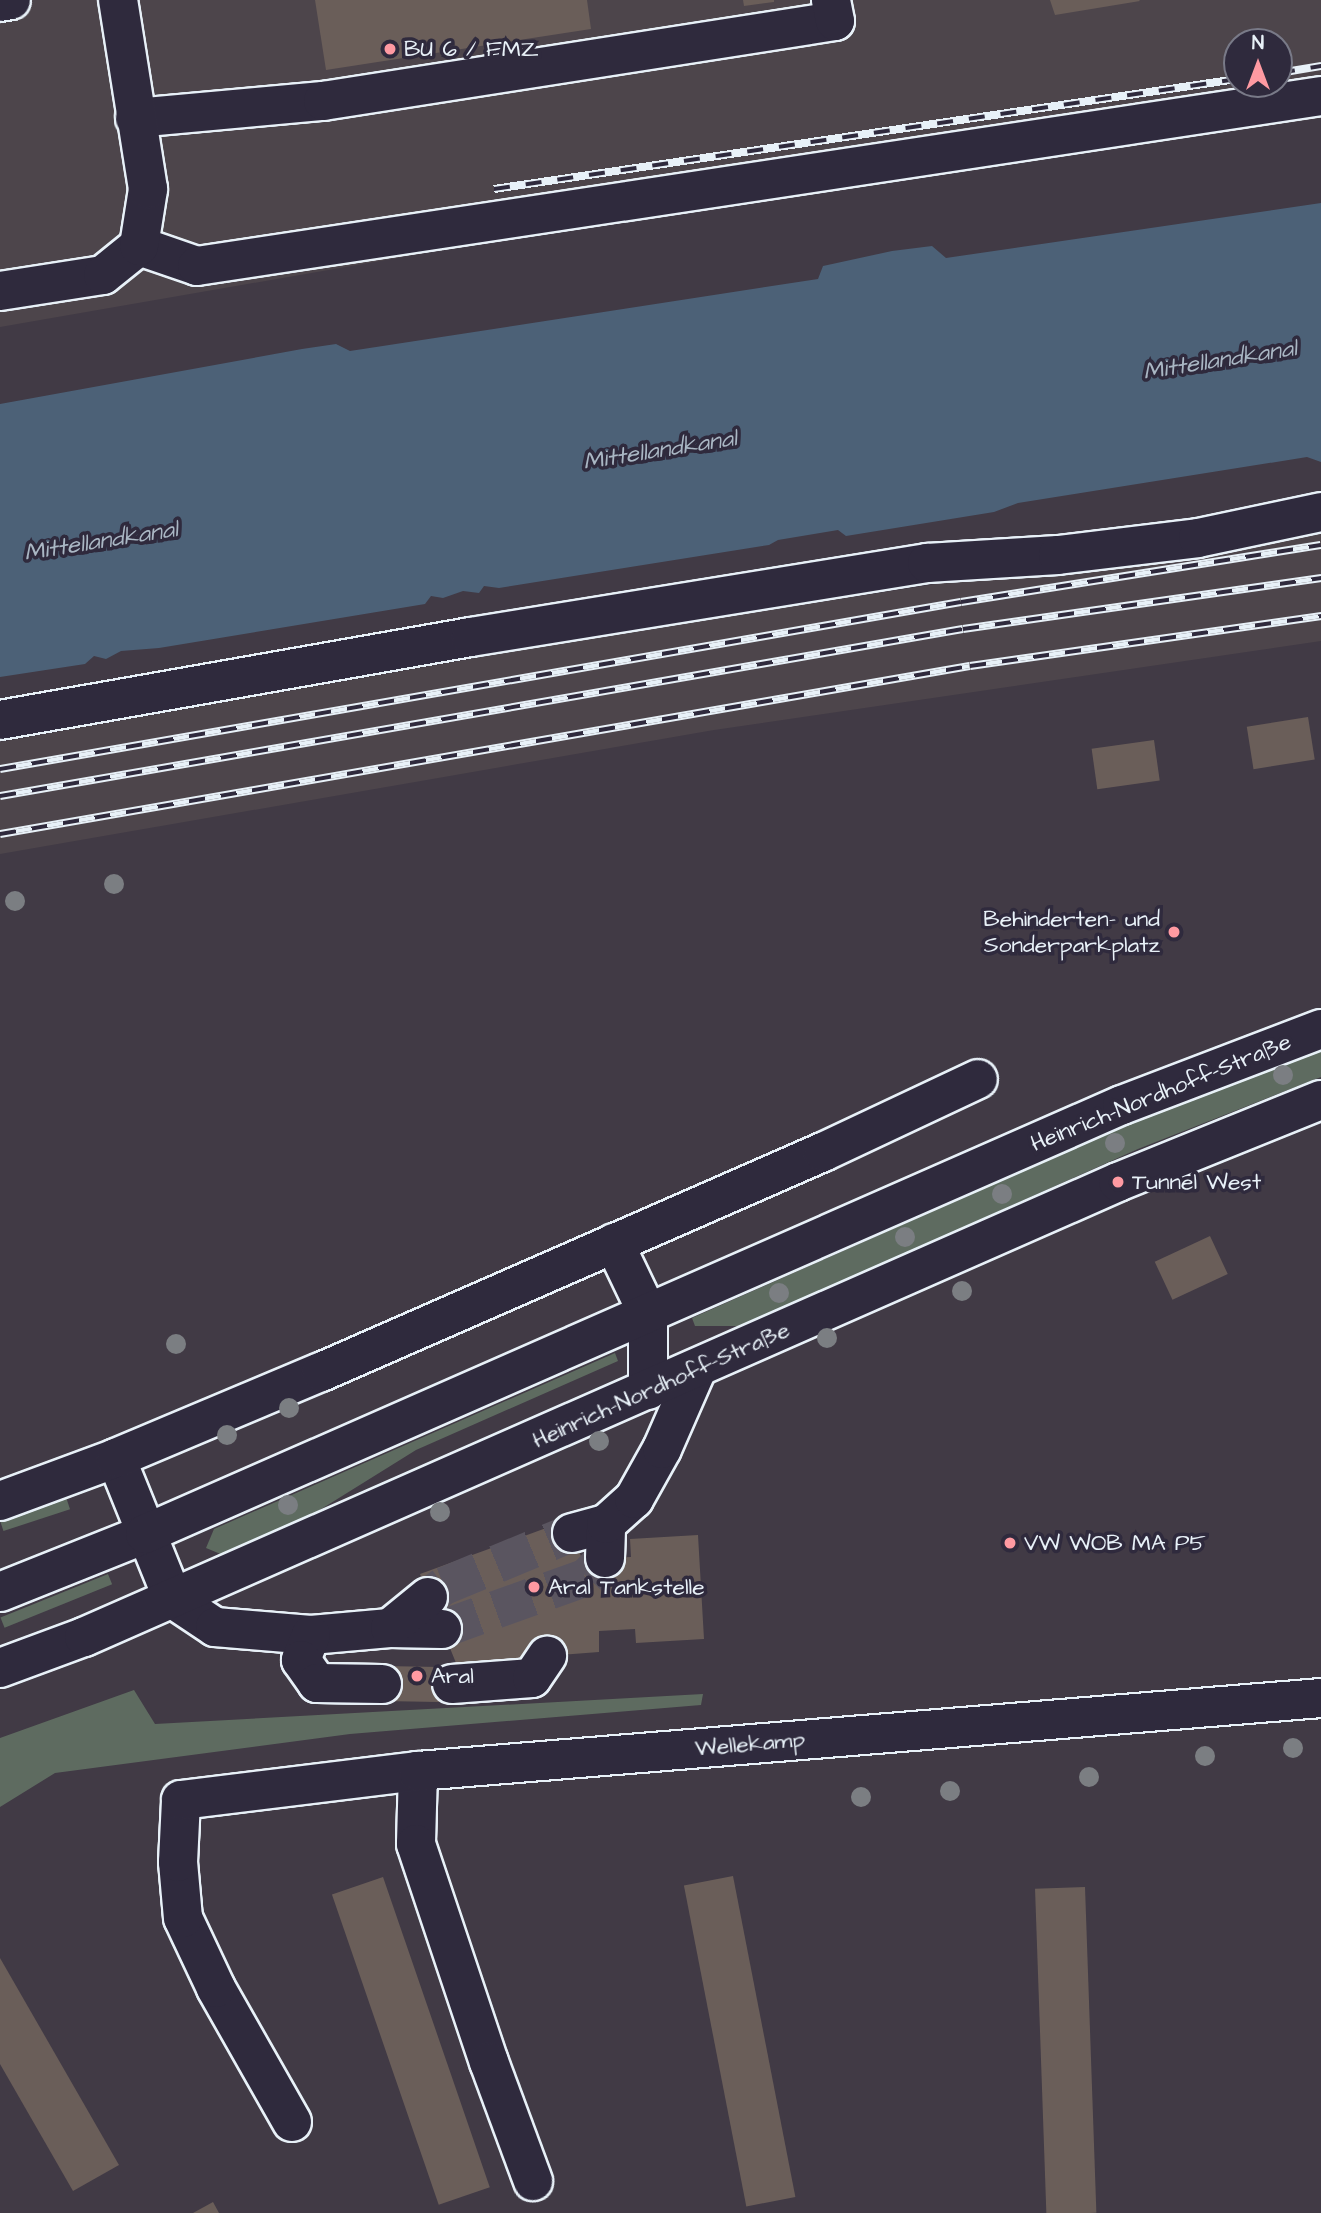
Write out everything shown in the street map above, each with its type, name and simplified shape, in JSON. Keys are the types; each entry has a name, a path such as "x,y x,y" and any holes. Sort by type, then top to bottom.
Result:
{"main road":[{"path":"0,2 11,0"},
{"path":"0,291 103,275 139,246 148,189 118,0"},
{"path":"135,118 323,101 835,21 831,0"},
{"path":"139,246 197,266 1321,96"},
{"path":"0,720 471,637 927,563 1058,555 1198,538 1321,512"},
{"name":"Heinrich-Nordhoff-Straße","path":"0,1592 145,1534 1122,1105 1321,1029"},
{"path":"0,1502 116,1458 614,1243 823,1152 978,1079"},
{"name":"Heinrich-Nordhoff-Straße","path":"0,1668 84,1637 173,1599 1118,1182 1321,1100"},
{"path":"614,1243 648,1314 648,1390"},
{"path":"594,1538 634,1499 662,1449 697,1369"},
{"path":"116,1458 173,1599 215,1627 311,1635 390,1628 435,1613"},
{"path":"311,1635 301,1660 317,1684 382,1684"},
{"path":"452,1684 532,1678 547,1656"},
{"name":"Wellekamp","path":"292,2122 216,1989 183,1918 178,1862 181,1800 418,1771 1321,1698"},
{"path":"418,1771 416,1844 489,2062 533,2180"}],"shaded area":[{"path":"0,0 1321,0 1321,118 455,248 0,327"},
{"path":"1321,525 1321,641 714,730 0,854 0,742 618,633"}],"green space":[{"path":"1321,1049 1321,1077 1138,1149 742,1326 695,1326 692,1318 1129,1124"},
{"path":"615,1353 618,1361 416,1450 302,1521 223,1555 206,1548 214,1529"},
{"path":"66,1497 70,1509 3,1531 0,1518"},
{"path":"108,1574 112,1584 5,1628 0,1617"},
{"path":"134,1690 155,1724 703,1694 701,1705 350,1734 55,1773 0,1807 0,1738"}],"water":[{"name":"Mittellandkanal","path":"1321,203 1321,462 1307,457 1018,503 994,512 846,536 838,530 778,540 769,545 499,588 484,586 479,593 463,591 443,598 431,596 425,604 159,648 121,651 106,659 94,656 85,664 0,677 0,404 302,349 336,344 350,351 818,279 823,266 892,251 932,246 946,258"}],"building":[{"name":"BU 6 / FMZ","path":"315,0 587,0 591,29 326,70"},
{"path":"743,0 774,0 774,2 744,6"},
{"path":"1050,0 1139,0 1140,1 1055,15"},
{"path":"1308,717 1315,759 1253,769 1247,727"},
{"path":"1154,740 1160,781 1097,789 1092,749"},
{"path":"1210,1236 1228,1274 1172,1300 1155,1262"},
{"path":"568,1520 582,1559 631,1557 630,1539 698,1535 704,1639 636,1643 635,1629 599,1631 599,1652 456,1663 420,1574"},
{"name":"Aral","path":"383,1666 453,1667 452,1702 382,1701"},
{"path":"733,1876 795,2197 746,2207 684,1886"},
{"path":"383,1877 490,2187 439,2205 332,1895"},
{"path":"1085,1887 1096,2213 1046,2213 1035,1889"},
{"path":"0,1958 119,2165 73,2191 0,2064"},
{"path":"213,2202 219,2213 193,2213"}],"tunnel":[{"path":"428,1597 444,1586 572,1533"},
{"path":"442,1629 587,1577 605,1558"}],"railway":[{"path":"1293,71 1321,66"},
{"path":"494,189 1223,81"},
{"path":"0,769 961,602 1321,545"},
{"path":"0,796 963,629 1321,578"},
{"path":"0,834 970,666 1321,616"}],"place":[{"name":"BU 6 / FMZ","path":"390,49"},
{"name":"Behinderten- und Sonderparkplatz","path":"1174,932"},
{"name":"Tunnel West","path":"1118,1182"},
{"name":"VW WOB MA P5","path":"1010,1543"},
{"name":"Aral Tankstelle","path":"534,1587"},
{"name":"Aral","path":"417,1676"}]}
